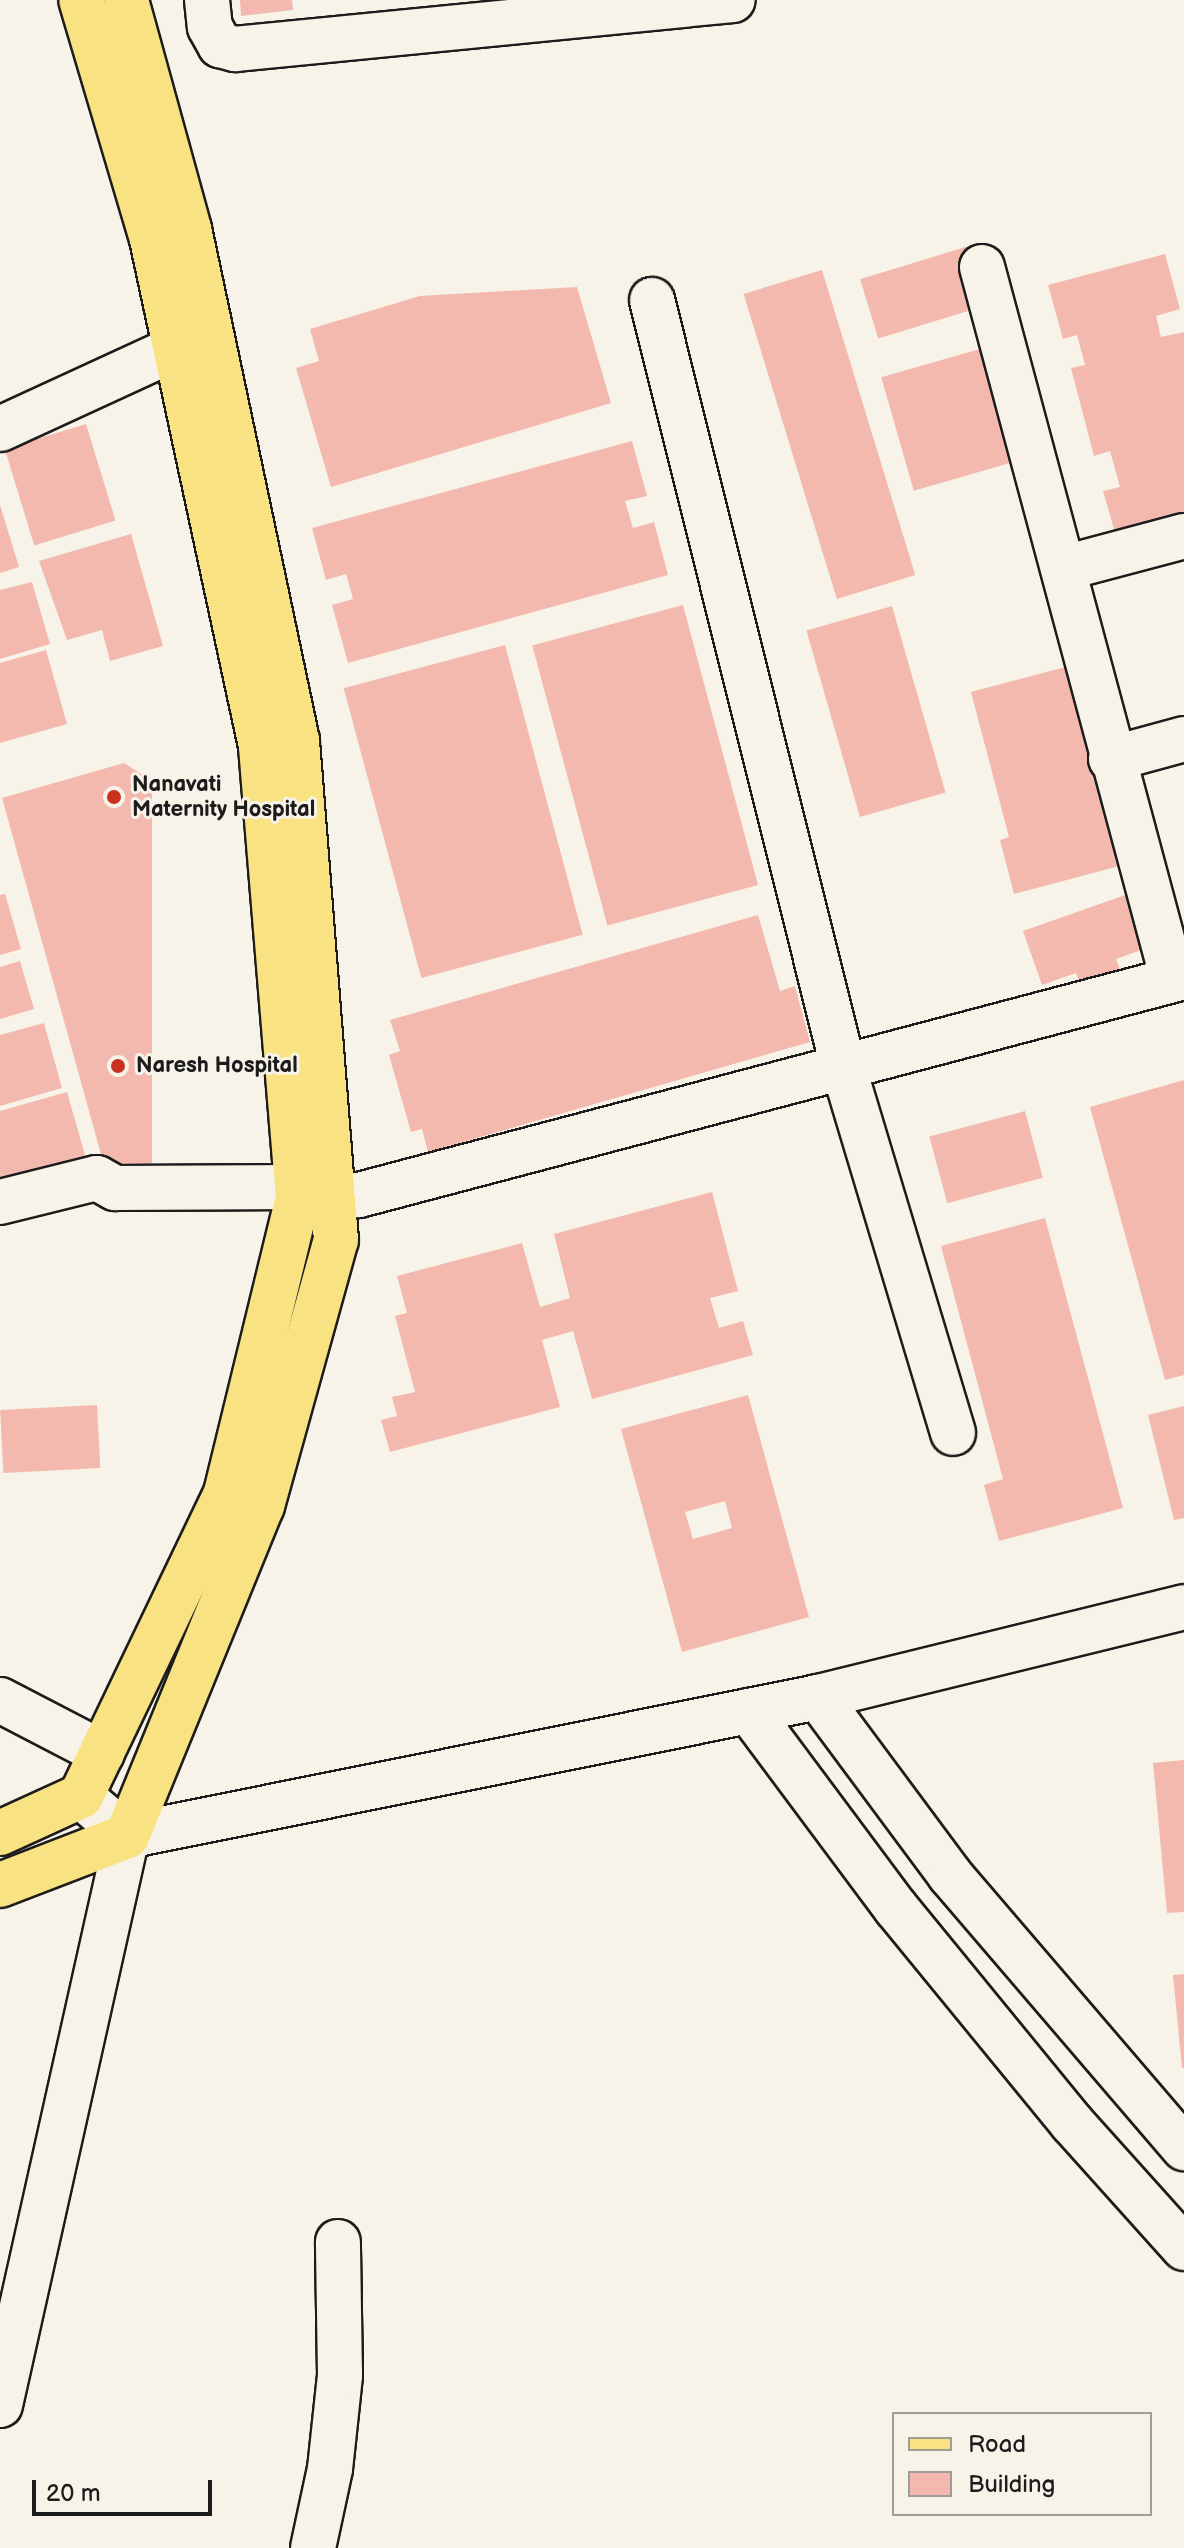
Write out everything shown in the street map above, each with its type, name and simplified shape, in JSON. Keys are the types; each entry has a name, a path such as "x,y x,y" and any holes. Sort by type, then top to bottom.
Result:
{"main road":[{"path":"0,1885 127,1836 262,1506 336,1240 310,1194 261,746 152,239 81,0"},
{"path":"0,1833 81,1796 102,1753 226,1493 310,1194 297,741 189,229 126,0"}],"street":[{"path":"207,0 210,27 220,45 235,49 423,16 733,0"},
{"path":"0,1202 97,1178 115,1188 359,1195 1178,979 1111,759 1064,568 982,267"},
{"path":"652,300 843,1066 953,1433"},
{"path":"0,429 176,348"},
{"path":"1064,568 1184,536"},
{"path":"1111,759 1184,739"},
{"path":"127,1836 818,1697 1184,1607"},
{"path":"818,1697 950,1875 1184,2148"},
{"path":"0,1700 102,1753"},
{"path":"749,1711 896,1908 1072,2123 1184,2248"},
{"path":"81,1796 127,1836"},
{"path":"0,2405 127,1836"},
{"path":"313,2548 330,2469 340,2375 338,2242"}],"building":[{"path":"240,0 292,0 293,10 241,16"},
{"path":"972,245 990,304 878,338 860,279"},
{"path":"1165,254 1180,309 1156,316 1161,337 1184,332 1184,525 1118,543 1103,491 1120,487 1110,451 1094,456 1071,368 1085,365 1077,335 1063,339 1048,285"},
{"path":"822,270 915,575 837,599 744,294"},
{"path":"577,287 611,403 331,487 296,368 319,361 310,329 420,296"},
{"path":"987,347 1020,460 914,491 881,377"},
{"path":"86,424 116,521 34,545 5,449"},
{"path":"632,441 647,496 625,501 633,528 654,522 668,575 348,663 332,605 353,599 346,574 326,580 312,528"},
{"path":"0,505 19,567 0,573"},
{"path":"131,534 163,646 110,661 102,630 67,640 39,561"},
{"path":"32,582 50,644 0,659 0,590"},
{"path":"683,605 758,885 607,925 532,645"},
{"path":"892,606 945,792 860,817 806,631"},
{"path":"505,645 583,935 421,978 344,688"},
{"path":"46,650 67,724 0,743 0,663"},
{"path":"1073,665 1127,864 1014,894 1000,840 1009,837 971,692"},
{"path":"124,763 152,781 152,1171 109,1183 2,798"},
{"path":"1131,893 1150,947 1116,959 1123,978 1083,992 1076,973 1042,985 1023,931"},
{"path":"5,894 21,949 0,955 0,895"},
{"path":"758,915 780,991 795,986 810,1042 428,1152 422,1129 411,1132 389,1055 400,1051 390,1020"},
{"path":"20,961 34,1009 0,1019 0,967"},
{"path":"44,1023 62,1088 0,1106 0,1035"},
{"path":"1184,1080 1184,1375 1165,1380 1090,1107"},
{"path":"67,1092 87,1162 0,1182 0,1111"},
{"path":"1025,1111 1043,1178 947,1203 929,1137"},
{"path":"712,1192 738,1291 710,1298 719,1328 743,1321 753,1355 592,1399 573,1331 542,1340 560,1407 390,1452 381,1420 397,1416 392,1397 415,1392 395,1316 407,1313 397,1276 522,1243 540,1307 570,1298 554,1234"},
{"path":"1045,1218 1123,1508 999,1541 984,1485 1003,1479 941,1246"},
{"path":"748,1395 809,1617 682,1652 621,1429","holes":["725,1501 732,1528 693,1539 685,1512"]},
{"path":"97,1405 100,1468 3,1473 0,1410"},
{"path":"1184,1406 1184,1518 1174,1520 1148,1415"},
{"path":"1184,1760 1184,1912 1167,1913 1153,1763"},
{"path":"1184,1974 1184,2068 1182,2068 1173,1975"}],"place":[{"name":"Nanavati Maternity Hospital","path":"114,797"},
{"name":"Naresh Hospital","path":"118,1066"}]}
